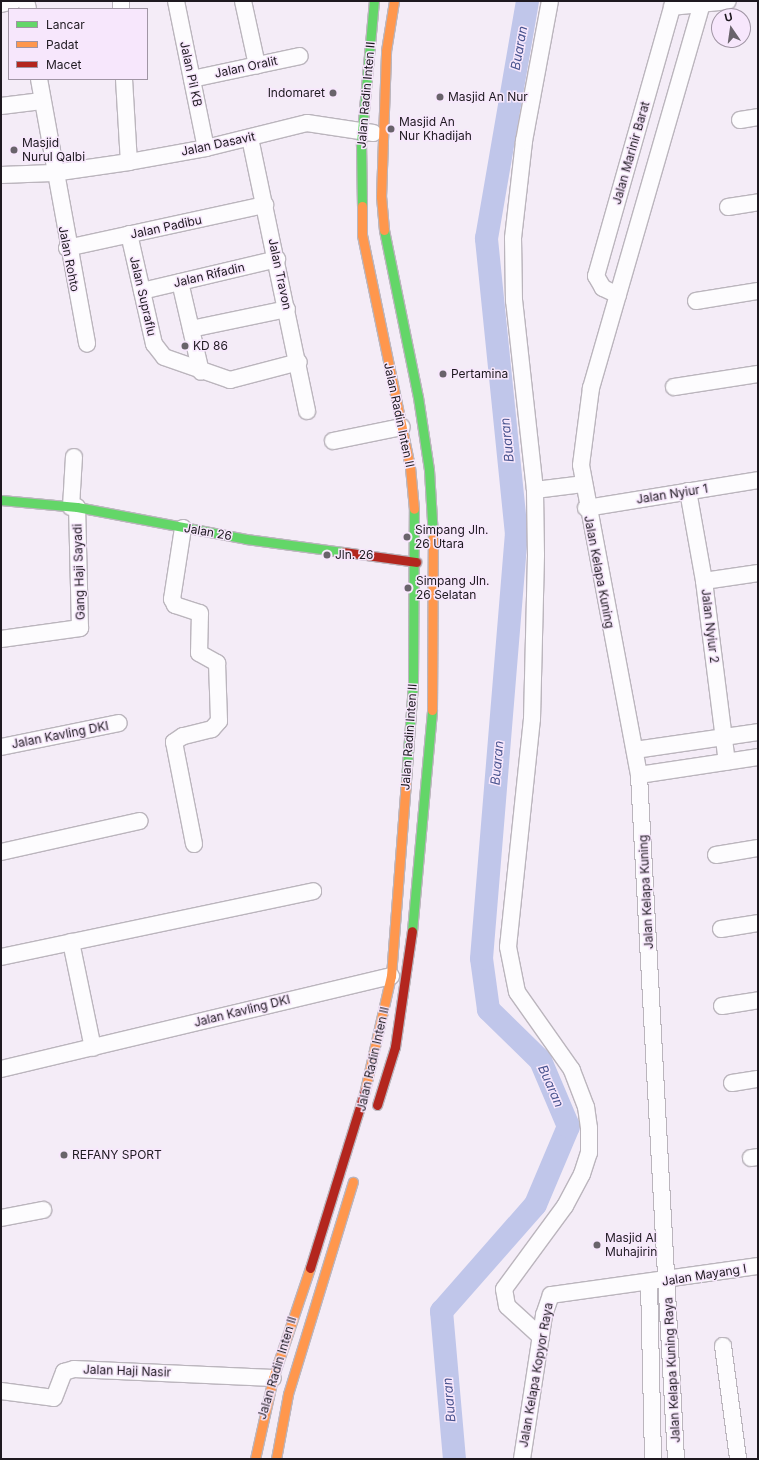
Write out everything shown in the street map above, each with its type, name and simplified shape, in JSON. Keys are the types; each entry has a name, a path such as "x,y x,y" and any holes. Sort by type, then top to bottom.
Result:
{"main road":[{"name":"Jalan Radin Inten II","path":"255,1459 273,1378 359,1120 391,976 413,683 416,562 413,493 402,427 363,246 362,132 374,1"},
{"name":"Jalan Radin Inten II","path":"375,1112 395,1046 412,931 434,685 435,564 429,470 418,397 386,252 380,178 386,51 394,1"},
{"name":"Jalan 26","path":"1,500 74,507 183,528 300,548 416,562"},
{"path":"413,683 434,685"},
{"name":"Jalan Radin Inten II","path":"276,1459 288,1394 357,1170"}],"street":[{"path":"1,4 14,1"},
{"name":"Jalan Pil KB","path":"176,1 206,148"},
{"path":"243,1 257,65"},
{"path":"540,1337 507,1306 504,1289 565,1206 582,1174 589,1152 589,1128 586,1107 572,1070 517,992 509,964 532,719 535,490 514,300 513,238 524,142 550,1"},
{"path":"673,4 728,1"},
{"path":"586,508 584,484 584,422 618,295 702,3"},
{"name":"Jalan Marinir Barat","path":"618,295 603,288 596,276 673,4"},
{"name":"Jalan Oralit","path":"192,79 300,56"},
{"name":"Jalan Rohto","path":"39,80 53,173 87,344"},
{"path":"124,80 129,162"},
{"path":"1,106 42,101"},
{"path":"740,120 758,117"},
{"name":"Jalan Dasavit","path":"1,174 53,173 129,162 206,148 307,124 362,132 382,133"},
{"name":"Jalan Travon","path":"250,138 288,309 307,411"},
{"path":"728,207 758,202"},
{"name":"Jalan Padibu","path":"67,248 265,205"},
{"name":"Jalan Supraflu","path":"129,234 156,349 164,356 201,372 237,379 299,362"},
{"name":"Jalan Rifadin","path":"142,291 277,259"},
{"path":"180,282 201,372"},
{"path":"696,302 758,291"},
{"path":"191,329 288,309"},
{"path":"674,387 758,374"},
{"path":"333,441 402,427"},
{"path":"74,457 74,507"},
{"name":"Jalan Nyiur 1","path":"586,508 758,480"},
{"path":"535,490 584,484"},
{"name":"Jalan Nyiur 2","path":"688,491 704,581 727,762"},
{"name":"Gang Haji Sayadi","path":"1,639 80,628 74,507"},
{"name":"Jalan Kelapa Kuning","path":"586,508 639,775 668,1280"},
{"path":"183,528 172,599 175,605 200,613 199,653 217,663 219,721 212,729 180,737 174,742 194,844"},
{"path":"704,581 758,573"},
{"name":"Jalan Kavling DKI","path":"1,747 119,723"},
{"path":"634,750 758,732"},
{"path":"639,775 758,757"},
{"path":"1,852 140,821"},
{"path":"716,855 758,848"},
{"path":"1,957 313,891"},
{"path":"721,929 758,923"},
{"path":"71,942 93,1048"},
{"name":"Jalan Kavling DKI","path":"1,1069 391,976"},
{"path":"722,1006 758,1000"},
{"path":"732,1083 758,1079"},
{"path":"1,1218 43,1210"},
{"name":"Jalan Mayang I","path":"649,1282 758,1266"},
{"name":"Jalan Kelapa Kuning Raya","path":"668,1280 676,1459"},
{"name":"Jalan Kelapa Kopyor Raya","path":"522,1459 540,1337 548,1300 556,1293 649,1282"},
{"name":"Jalan Kelapa Kuning Raya","path":"649,1282 653,1459"},
{"path":"723,1346 738,1459"},
{"name":"Jalan Haji Nasir","path":"1,1392 54,1398 64,1372 74,1369 273,1378"}],"waterway":[{"name":"Buaran","path":"454,1459 441,1311 535,1204 568,1126 540,1060 488,1009 481,958 516,534 486,238 527,1"}],"traffic: fast":[{"path":"362,206 361,143 374,1"},
{"path":"384,230 418,397 429,470 433,538"},
{"path":"1,500 77,507 246,539 344,552"},
{"path":"406,781 413,683 414,509"},
{"path":"412,931 432,710"}],"traffic: slow":[{"path":"384,230 381,197 386,51 394,1"},
{"path":"362,206 362,235 410,467 414,509"},
{"path":"432,710 433,538"},
{"path":"365,1090 391,976 406,781"},
{"path":"276,1459 288,1394 353,1182"},
{"path":"255,1459 273,1378 310,1268"}],"traffic: jam":[{"path":"344,552 416,562"},
{"path":"377,1105 395,1047 412,931"},
{"path":"310,1268 365,1090"}],"place":[{"name":"Indomaret","path":"333,93"},
{"name":"Masjid An Nur","path":"440,97"},
{"name":"Masjid An Nur Khadijah","path":"391,129"},
{"name":"Masjid Nurul Qalbi","path":"14,150"},
{"name":"KD 86","path":"185,346"},
{"name":"Pertamina","path":"443,374"},
{"name":"Simpang Jln. 26 Utara","path":"407,537"},
{"name":"Jln. 26","path":"327,555"},
{"name":"Simpang Jln. 26 Selatan","path":"408,588"},
{"name":"REFANY SPORT","path":"64,1155"},
{"name":"Masjid Al Muhajirin","path":"597,1245"}]}
